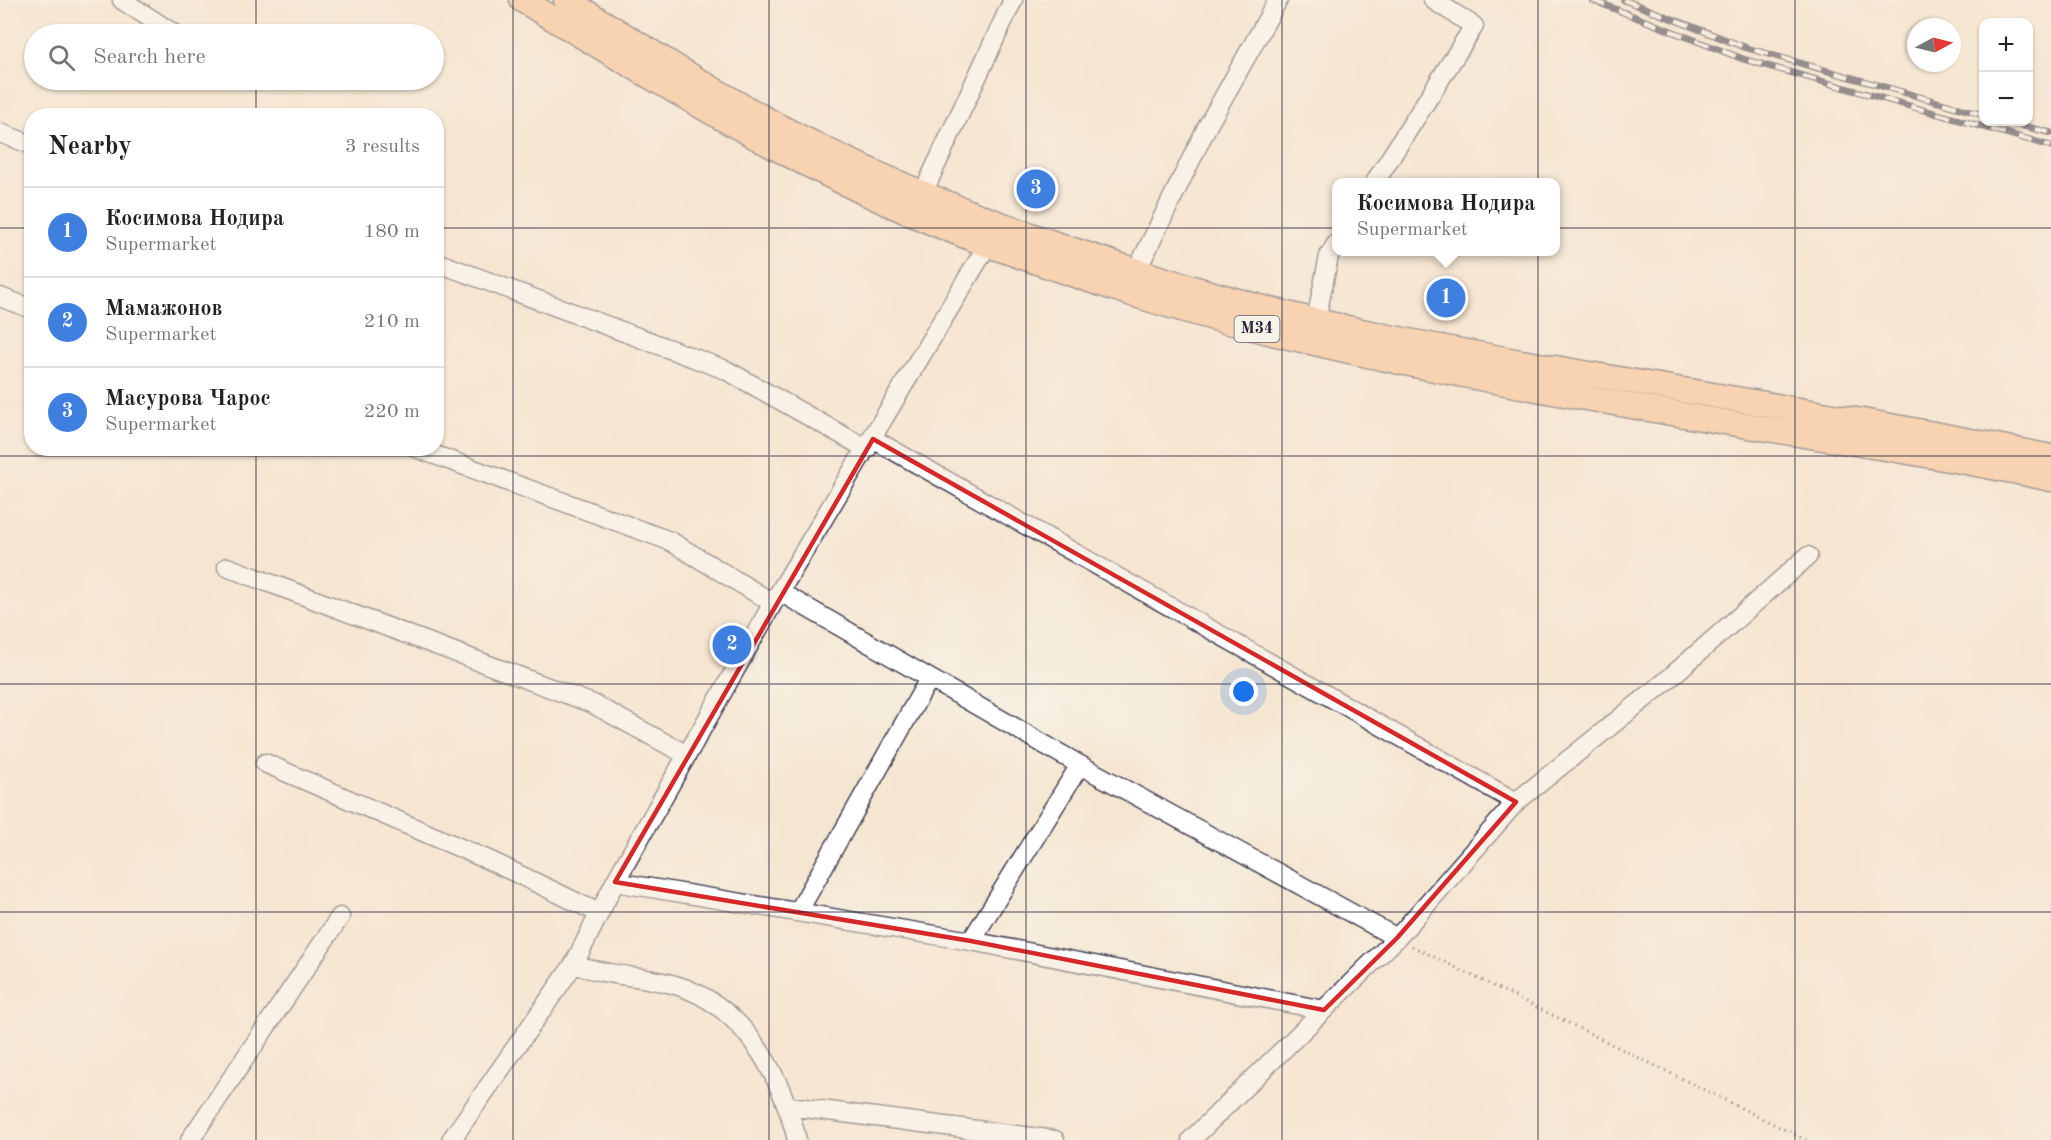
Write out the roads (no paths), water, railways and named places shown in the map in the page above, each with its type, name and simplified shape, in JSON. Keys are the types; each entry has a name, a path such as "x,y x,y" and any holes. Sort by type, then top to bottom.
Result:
{"main road":[{"name":"M34","path":"522,0 692,103 784,154 880,200 988,244 1113,287 1235,324 1707,407 2051,479"},
{"name":"M34","path":"566,0 801,137 923,193 993,221 1137,270 1233,300 1316,320 1453,361"},
{"name":"M34","path":"1707,407 1955,437 2051,457"}],"street":[{"path":"122,0 159,24"},
{"path":"923,193 1013,0"},
{"path":"1137,270 1208,124 1278,0"},
{"path":"1378,178 1474,26 1433,0"},
{"path":"0,133 24,142"},
{"path":"452,1140 574,964 615,882 777,598 988,244"},
{"path":"1316,320 1332,251"},
{"path":"444,265 726,370 870,444 1516,802"},
{"path":"0,297 24,306"},
{"path":"438,456 670,541 929,679 1080,765 1397,938"},
{"path":"1191,1140 1397,938 1516,802 1665,681 1808,556"},
{"path":"227,567 593,704 687,755"},
{"path":"798,912 929,679"},
{"path":"265,764 495,863 599,913"},
{"path":"971,941 1080,765"},
{"path":"615,882 971,941 1324,1010"},
{"path":"190,1140 340,917"},
{"path":"574,964 597,973 662,981 703,995 741,1025 768,1064 789,1106 797,1140"},
{"path":"789,1106 1055,1140"}],"railway":[{"path":"1592,0 1743,59 2051,146"},
{"path":"1624,0 1747,48 1979,114"},
{"path":"2024,126 2051,133"}],"place":[{"name":"Масурова Чарос","path":"1036,189"},
{"name":"Косимова Нодира","path":"1446,298"},
{"name":"Мамажонов","path":"732,645"}]}
